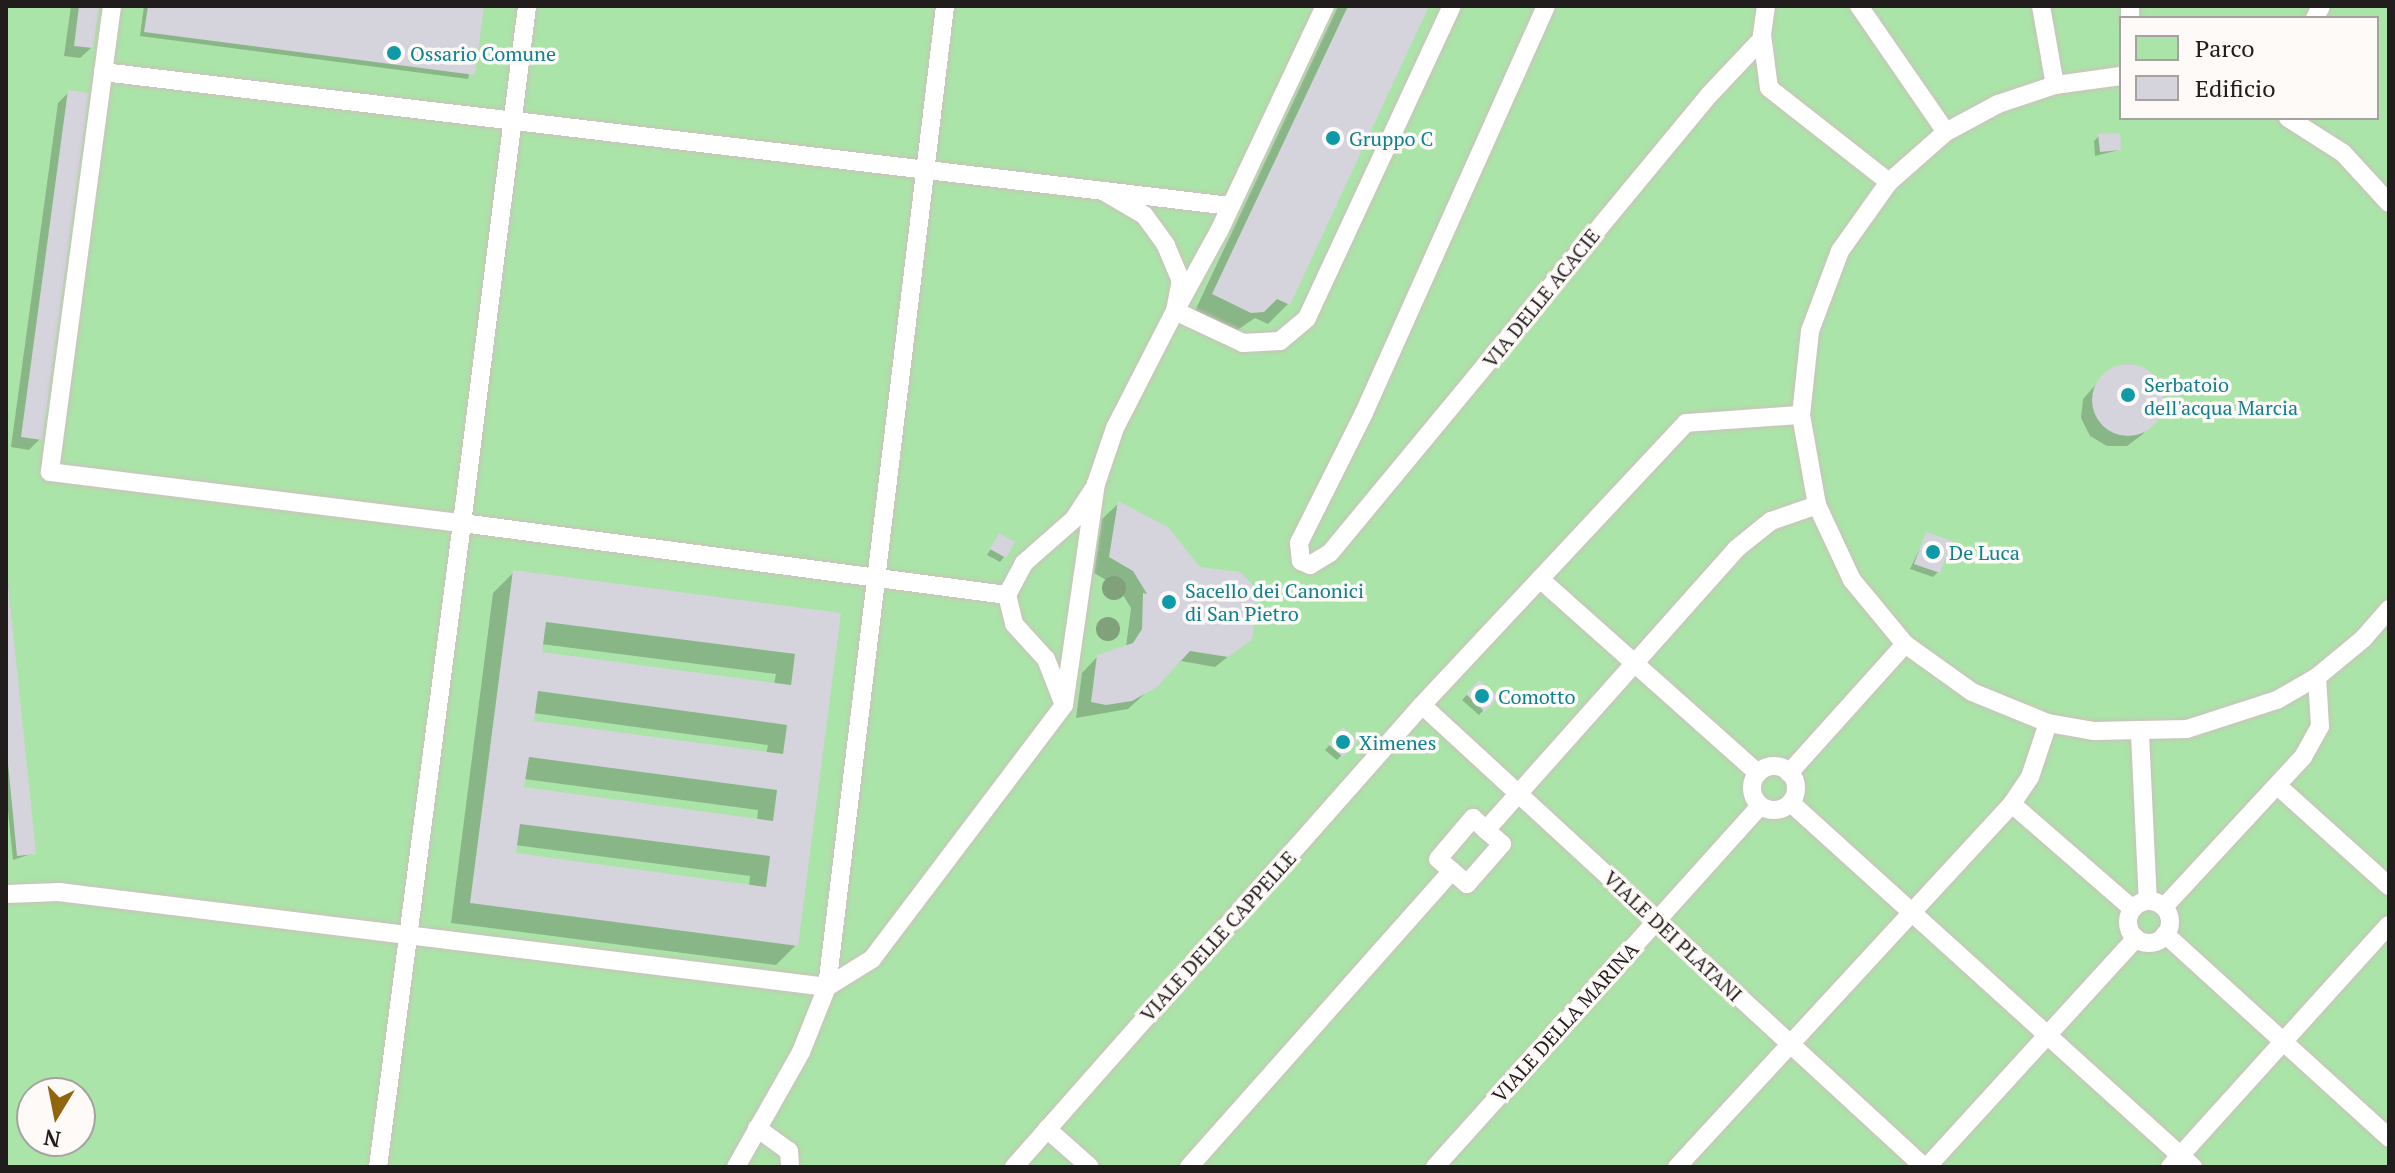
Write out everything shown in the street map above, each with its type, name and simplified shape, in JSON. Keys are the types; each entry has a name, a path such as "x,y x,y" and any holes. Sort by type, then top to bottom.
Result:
{"lane":[{"path":"112,6 50,472 1007,595"},
{"path":"378,1167 410,939 527,6"},
{"path":"736,1167 801,1052 827,987 928,172 945,6"},
{"path":"6,894 59,892 410,939 827,987 872,959 1064,705 1096,484 1115,428 1230,206 1325,6"},
{"path":"1175,311 1243,343 1280,341 1299,328 1452,6"},
{"name":"VIA DELLE ACACIE","path":"1546,6 1364,413 1299,543 1301,561 1310,565 1322,559 1709,95 1762,39"},
{"path":"1766,6 1762,39 1769,88 1889,182"},
{"path":"1859,6 1946,132"},
{"path":"2041,6 2055,85"},
{"path":"103,72 1230,206"},
{"path":"2119,76 2055,85 1998,104 1946,132 1889,182 1840,251 1810,331 1801,415 1817,505 1852,580 1905,644 1972,692 2048,723 2140,734 2233,718 2317,677 2363,639 2389,609"},
{"path":"2291,120 2343,153 2389,203"},
{"path":"1103,191 1144,215 1166,245 1181,281 1175,311"},
{"name":"VIALE DELLE CAPPELLE","path":"1014,1167 1422,705 1686,423 1801,415"},
{"path":"1064,705 1046,659 1014,624 1007,595 1024,563 1074,519 1096,484"},
{"path":"1486,830 1736,549 1771,521 1817,505"},
{"path":"1540,579 1758,773"},
{"path":"1789,773 1905,644"},
{"path":"2012,804 2148,906 2170,920 2165,934 2153,942 2136,938 2128,923 2148,906 2279,787 2320,726 2317,677"},
{"name":"VIALE DEI PLATANI","path":"1422,705 1926,1167"},
{"path":"1677,1167 2012,804 2030,777 2048,723"},
{"path":"2140,734 2148,906"},
{"path":"1773,765 1789,773 1796,784 1791,803 1774,811 1760,806 1751,793 1758,773 1773,765"},
{"path":"2279,787 2389,886"},
{"path":"1791,803 2047,1035 2181,1163 2389,925"},
{"name":"VIALE DELLA MARINA","path":"1435,1167 1760,806"},
{"path":"1473,818 1486,830 1502,844 1467,884 1438,859 1473,818"},
{"path":"1189,1167 1452,871"},
{"path":"2165,934 2389,1138"},
{"path":"1926,1167 2136,938"},
{"path":"757,1128 789,1151 790,1167"},
{"path":"1047,1129 1090,1167"}],"green space":[{"path":"6,6 2389,6 2389,1167 6,1167"}],"building":[{"path":"79,6 99,6 93,48 74,46"},
{"name":"Ossario Comune","path":"148,6 484,6 475,75 144,32"},
{"path":"1348,6 1429,6 1290,305 1277,299 1264,312 1251,313 1212,294"},
{"path":"68,90 89,93 42,440 21,437"},
{"path":"2120,133 2121,150 2100,152 2098,134"},
{"name":"Serbatoio dell'acqua Marcia","path":"2128,364 2148,370 2158,380 2164,400 2158,420 2148,430 2128,436 2108,430 2098,420 2092,400 2098,380 2108,370"},
{"name":"Sacello dei Canonici di San Pietro","path":"1118,501 1168,527 1200,567 1240,572 1258,590 1252,640 1228,657 1190,651 1157,687 1132,701 1106,705 1091,702 1097,655 1133,643 1142,629 1143,593 1147,594 1133,571 1109,557"},
{"name":"De Luca","path":"1926,532 1952,541 1940,573 1914,564"},
{"path":"999,533 1015,542 1006,558 990,549"},
{"path":"6,562 36,854 17,856 6,743"},
{"path":"513,570 841,613 798,946 470,903","holes":["546,622 795,654 791,685 542,652","538,691 787,725 783,754 534,721","529,757 777,790 773,821 524,787","520,824 770,856 766,887 516,853"]},
{"name":"Comotto","path":"1479,680 1498,697 1485,712 1466,694"},
{"name":"Ximenes","path":"1343,727 1358,741 1343,757 1328,744"}],"place":[{"name":"Ossario Comune","path":"394,53"},
{"name":"Gruppo C","path":"1333,138"},
{"name":"Serbatoio dell'acqua Marcia","path":"2128,395"},
{"name":"De Luca","path":"1933,552"},
{"name":"Sacello dei Canonici di San Pietro","path":"1169,602"},
{"name":"Comotto","path":"1482,696"},
{"name":"Ximenes","path":"1343,742"}]}
